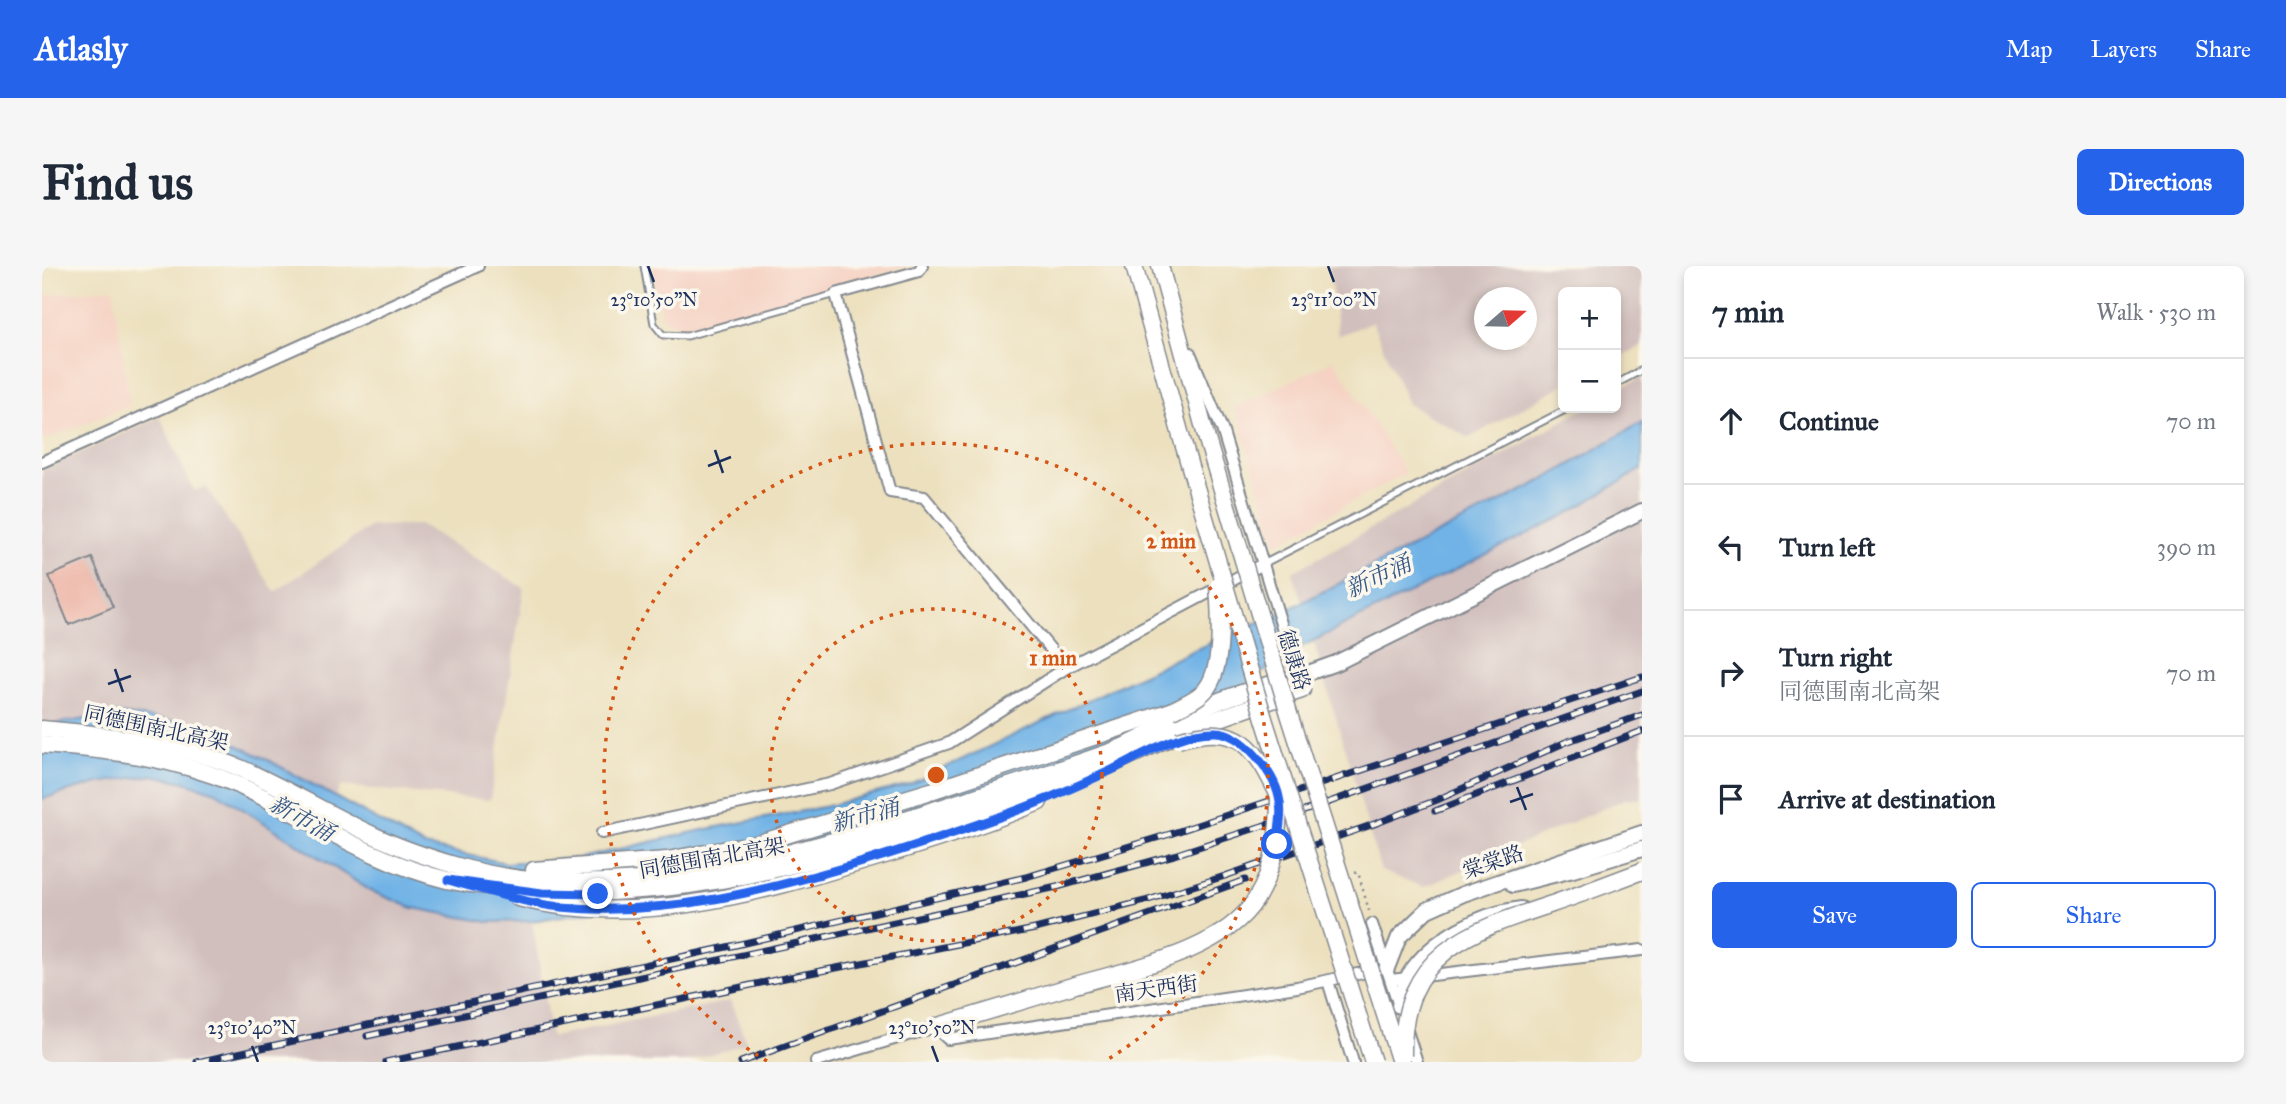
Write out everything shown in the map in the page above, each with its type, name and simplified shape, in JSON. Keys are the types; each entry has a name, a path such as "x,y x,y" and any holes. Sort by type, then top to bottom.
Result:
{"main road":[{"path":"1134,266 1217,563 1373,1062"},
{"name":"德康路","path":"1160,266 1206,436 1289,715 1402,1062"},
{"path":"491,873 667,860 756,844 919,795 1156,718 1196,697 1206,689 1213,676 1219,623 1217,563"},
{"name":"同德围南北高架","path":"42,729 117,736 197,754 237,767 284,788 377,837 457,866 516,878 607,881 710,871 857,834 1125,759 1228,715 1297,677"},
{"path":"448,880 539,904 587,909 678,904 746,893 807,878 967,828 1034,804 1151,751 1199,734 1218,732 1236,738 1253,752 1268,773 1306,853"},
{"name":"同德围南北高架","path":"42,745 79,747 150,758 202,771 259,795 392,862 448,880 542,893 598,894 662,890 709,883 819,859 1045,782"},
{"path":"935,1027 1158,960 1216,936 1240,918 1255,900 1267,876 1277,844 1279,797"},
{"path":"1402,1062 1403,1042 1414,989 1433,962 1455,942 1492,924 1642,871"}],"street":[{"path":"42,462 478,266"},
{"path":"922,266 919,271 836,294 890,492 924,497 1066,668"},
{"path":"1174,319 1222,429 1297,677 1336,663 1642,511"},
{"path":"602,833 831,784 950,743 1066,668 1263,564"},
{"name":"棠棠路","path":"1389,974 1399,937 1427,910 1463,894 1642,833"},
{"path":"1463,894 1530,881 1642,849"},
{"path":"1399,1006 1407,978 1447,937 1479,921 1509,911 1581,901 1642,879"},
{"path":"1372,924 1417,1062"},
{"name":"南天西街","path":"935,1027 948,1039 1328,981 1389,974 1407,978 1642,950"},
{"path":"1389,974 1422,960"},
{"path":"1328,981 1353,1062"},
{"path":"816,1062 935,1027"}],"lane":[{"path":"644,266 654,324 663,335 687,336 836,294"},
{"path":"1621,381 1642,370"},
{"path":"1263,564 1559,413"}],"shaded area":[{"path":"652,266 909,266 685,329 661,316"},
{"path":"1329,266 1642,266 1642,346 1621,356 1621,287 1558,287 1558,388 1469,438 1408,404 1372,322 1338,336"},
{"path":"113,288 130,405 42,441 42,296"},
{"path":"1334,360 1406,473 1276,544 1235,408"},
{"path":"1642,377 1642,799 1625,799 1424,887 1381,871 1293,572 1577,413 1621,413 1621,388"},
{"path":"160,417 194,491 206,487 275,592 371,526 421,525 524,588 490,800 341,786 335,797 215,734 173,721 42,726 42,470"},
{"path":"153,775 216,792 371,891 488,922 532,921 551,1037 730,1001 747,1043 687,1062 42,1062 42,799 98,783"}],"water":[{"name":"新市涌","path":"1642,422 1642,469 1563,516 1303,646 1231,693 984,797 635,904 532,921 488,922 413,908 371,891 216,792 185,782 153,775 98,783 42,799 42,726 117,714 173,721 215,734 270,761 424,846 506,863 581,858 702,830 828,806 910,784 1192,651 1289,609 1549,477"}],"building":[{"path":"92,558 113,607 69,625 49,576"}],"railway":[{"path":"197,1062 736,945 1026,877 1170,834 1642,677"},
{"path":"367,1036 1057,887 1174,855 1262,826 1642,691"},
{"path":"386,1062 780,979 1035,929 1145,901 1377,823 1437,800 1566,742 1642,715"},
{"path":"1435,811 1642,731"},
{"path":"741,1062 1245,880"}],"route":[{"path":"598,894 542,893 448,880 539,904 574,908 638,908 691,903 746,893 807,878 967,828 1073,788 1178,740 1218,732 1236,738 1253,752 1268,773 1279,797 1277,844"}]}
